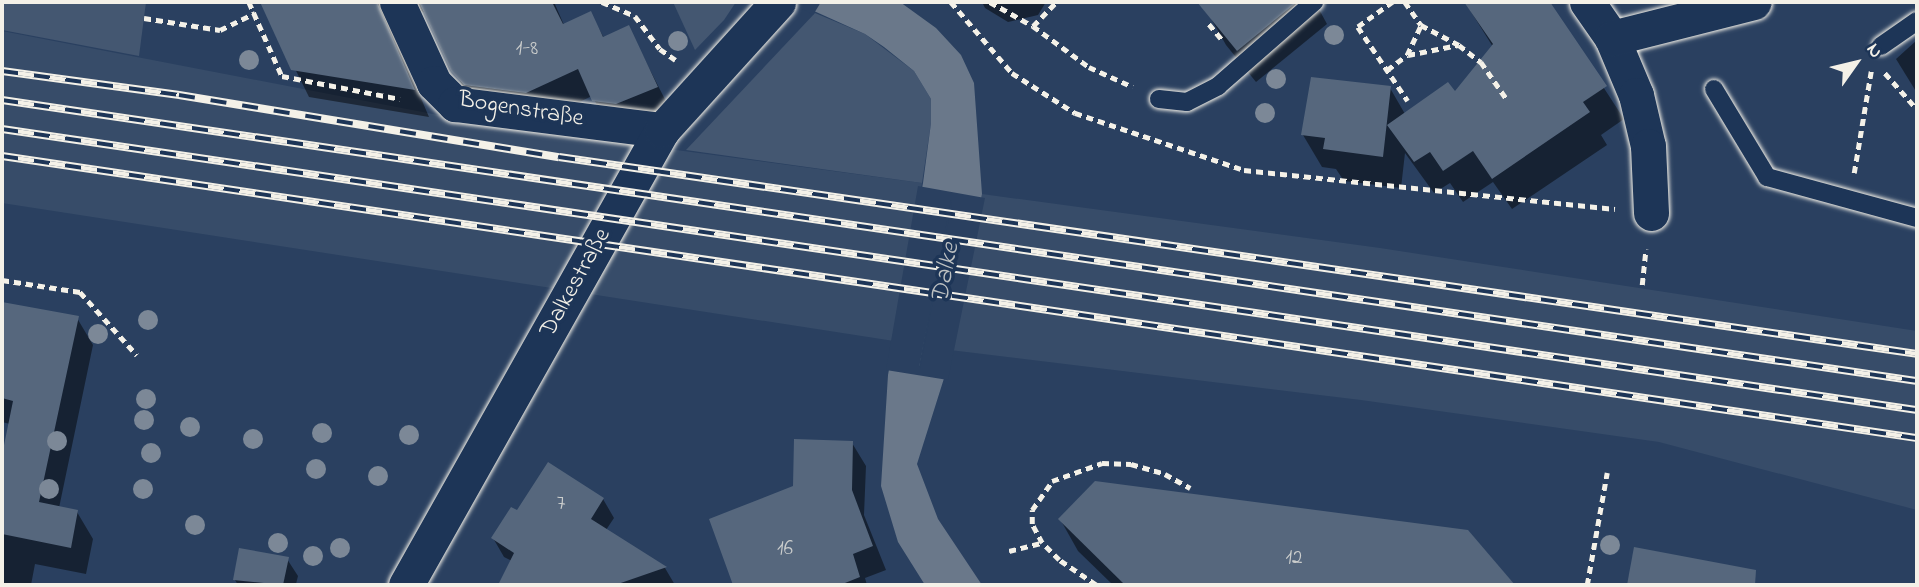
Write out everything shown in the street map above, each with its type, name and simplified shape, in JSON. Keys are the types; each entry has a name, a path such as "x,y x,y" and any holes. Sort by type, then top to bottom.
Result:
{"street":[{"name":"Bogenstraße","path":"397,2 434,83 455,104 662,130"},
{"name":"Dalkestraße","path":"406,585 662,130 778,2"},
{"path":"1587,2 1612,38 1636,95 1648,145 1651,213"},
{"path":"1612,38 1754,2"}],"lane":[{"path":"1159,99 1187,102 1218,86 1314,2"},
{"path":"1877,53 1917,21"},
{"path":"1714,89 1767,177 1917,218"}],"path":[{"path":"249,2 282,76 426,103 444,95"},
{"path":"602,2 635,16 660,49 682,64"},
{"path":"951,2 1012,73 1075,113 1244,170 1651,213"},
{"path":"990,2 1033,26 1089,67 1159,99"},
{"path":"1033,26 1056,2"},
{"path":"1392,2 1358,27 1408,101"},
{"path":"1405,2 1421,25 1459,45 1481,62 1508,101"},
{"path":"144,18 220,30 254,13"},
{"path":"1407,55 1421,25"},
{"path":"1387,69 1407,55 1459,45"},
{"path":"1877,53 1917,109"},
{"path":"1849,200 1877,53"},
{"path":"2,280 80,292 137,355"},
{"path":"1096,585 1059,560 1042,542 1032,524 1032,510 1052,481 1073,471 1101,463 1131,464 1165,474 1190,488"},
{"path":"1587,585 1607,472"},
{"path":"1009,551 1042,542"}],"shaded area":[{"path":"2,2 146,2 139,56 2,30"},
{"path":"673,2 736,2 724,20 695,50"},
{"path":"815,13 865,34 914,71 931,99 931,123 922,183 686,150"},
{"path":"2,31 490,125 922,183 894,341 2,203"},
{"path":"982,194 1380,248 1917,331 1917,510 1659,442 1361,400 950,350"}],"water":[{"name":"Dalke","path":"794,2 900,2 936,28 961,55 974,83 982,194 946,372 917,464 938,519 982,585 925,585 898,542 881,486 888,375 923,183 931,123 931,99 914,71 865,34","holes":["950,196 955,203 925,369 918,372"]}],"pier":[{"path":"791,2 821,2 813,15"},
{"path":"918,186 985,198 948,380 886,370","holes":["951,200 952,203 920,369"]}],"building":[{"path":"260,2 377,2 415,90 291,70"},
{"path":"419,2 552,2 563,24 591,11 603,37 629,25 658,87 616,104 592,101 578,69 526,93 464,85 451,71"},
{"path":"1197,2 1297,2 1237,51"},
{"path":"1464,2 1550,2 1607,86 1583,102 1590,112 1492,179 1473,151 1443,171 1430,152 1414,162 1387,125 1448,82 1455,91 1493,44"},
{"path":"1311,77 1391,86 1383,157 1323,149 1325,138 1301,135"},
{"path":"2,302 79,316 39,502 78,510 71,548 2,534 2,455 13,401 2,398"},
{"path":"794,439 853,441 852,490 873,546 853,554 860,577 840,585 733,585 709,519 793,486"},
{"path":"548,462 604,498 591,519 667,567 615,585 498,585 514,553 491,538 511,507 517,510"},
{"path":"1095,481 1468,530 1515,585 1125,585 1058,519"},
{"path":"1634,547 1756,570 1755,585 1627,585"},
{"path":"239,548 289,557 283,585 233,580"}],"railway":[{"path":"2,71 179,95 559,157 1917,354"},
{"path":"2,100 1917,381"},
{"path":"2,129 1917,410"},
{"path":"2,156 1917,438"}]}
